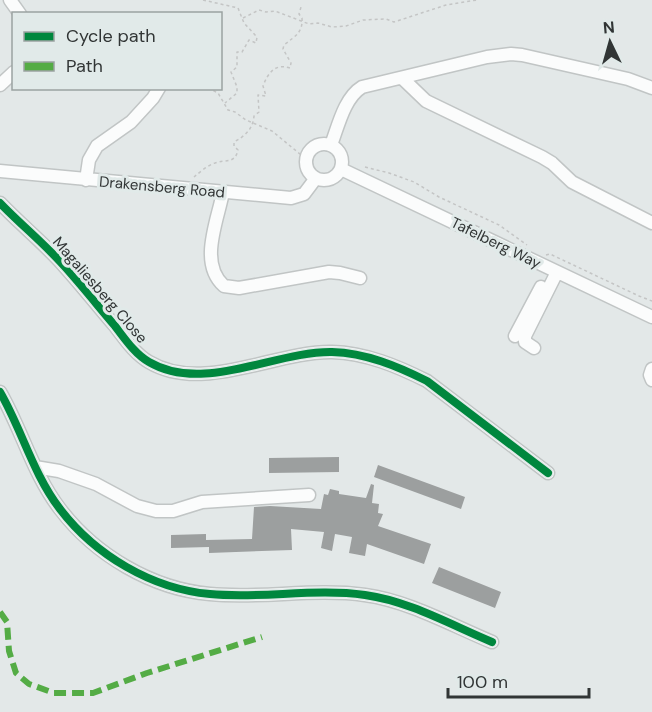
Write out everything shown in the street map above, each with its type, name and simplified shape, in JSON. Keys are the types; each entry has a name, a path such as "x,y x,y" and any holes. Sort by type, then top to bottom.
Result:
{"street":[{"path":"331,145 347,105 357,90 372,84 487,57 511,54 618,76 652,88"},
{"path":"0,85 12,74"},
{"path":"402,78 426,101 543,157 572,182 652,223"},
{"path":"86,180 89,160 97,146 131,122 158,90"},
{"path":"331,145 339,153 346,171 328,180 316,178 308,171 306,159 310,150 315,146 331,145"},
{"name":"Drakensberg Road","path":"0,171 172,188 193,185 222,197 296,197 304,194 316,178"},
{"name":"Tafelberg Way","path":"346,171 652,317"},
{"path":"222,197 211,253 216,275 224,286 239,288 329,272 360,278"},
{"name":"Magaliesberg Close","path":"0,203 63,264 140,356 165,369 188,374 216,372 330,352 368,357 427,381 548,473"},
{"path":"515,336 553,271"},
{"path":"534,348 525,342 525,336 553,271"},
{"path":"652,369 650,375 652,380"},
{"path":"0,392 43,484 59,508 83,535 121,563 161,583 210,594 325,593 387,599 492,642"},
{"path":"35,467 59,471 96,484 137,506 156,511 173,511 202,502 309,495"}],"path":[{"path":"203,0 237,8 244,23 257,37 256,43 249,40 245,49 237,52 237,67 231,72 237,93 225,104"},
{"path":"243,18 259,10 275,12 303,22 332,27 346,26 363,20 393,22 446,4 477,0"},
{"path":"193,185 213,163 231,161 236,157 238,150 234,142 249,131 254,122 254,116 259,112 258,95 266,96 267,94 262,86 266,79 278,66 290,68 291,63 283,49 284,45 296,37 302,29 303,22 299,14 301,8"},
{"path":"212,90 218,93 228,110 272,131 306,159"},
{"path":"346,171 368,167 414,182 439,197 499,225 528,245"},
{"path":"545,255 550,254 652,301"}],"building":[{"path":"339,457 339,472 269,473 269,458"},
{"path":"378,465 465,497 461,509 374,477"},
{"path":"371,484 374,485 372,503 379,504 378,513 383,514 378,526 431,544 424,564 367,544 365,556 349,553 352,537 335,534 332,551 321,548 324,532 291,529 292,550 209,553 209,547 171,548 171,535 206,534 206,540 252,539 254,507 321,509 324,494 328,495 330,489 339,491 339,494 366,498"},
{"path":"439,567 501,592 495,608 432,583"}],"marked path":[{"path":"0,612 7,622 9,651 16,673 29,684 54,693 93,693 147,673 262,637"}],"cycle path":[{"path":"0,203 57,259 139,355 149,362 170,371 192,374 239,369 310,353 345,353 369,358 393,365 427,381 548,473"},
{"path":"0,392 42,481 60,509 90,541 126,567 167,585 210,594 346,593 381,598 430,614 492,642"}]}
